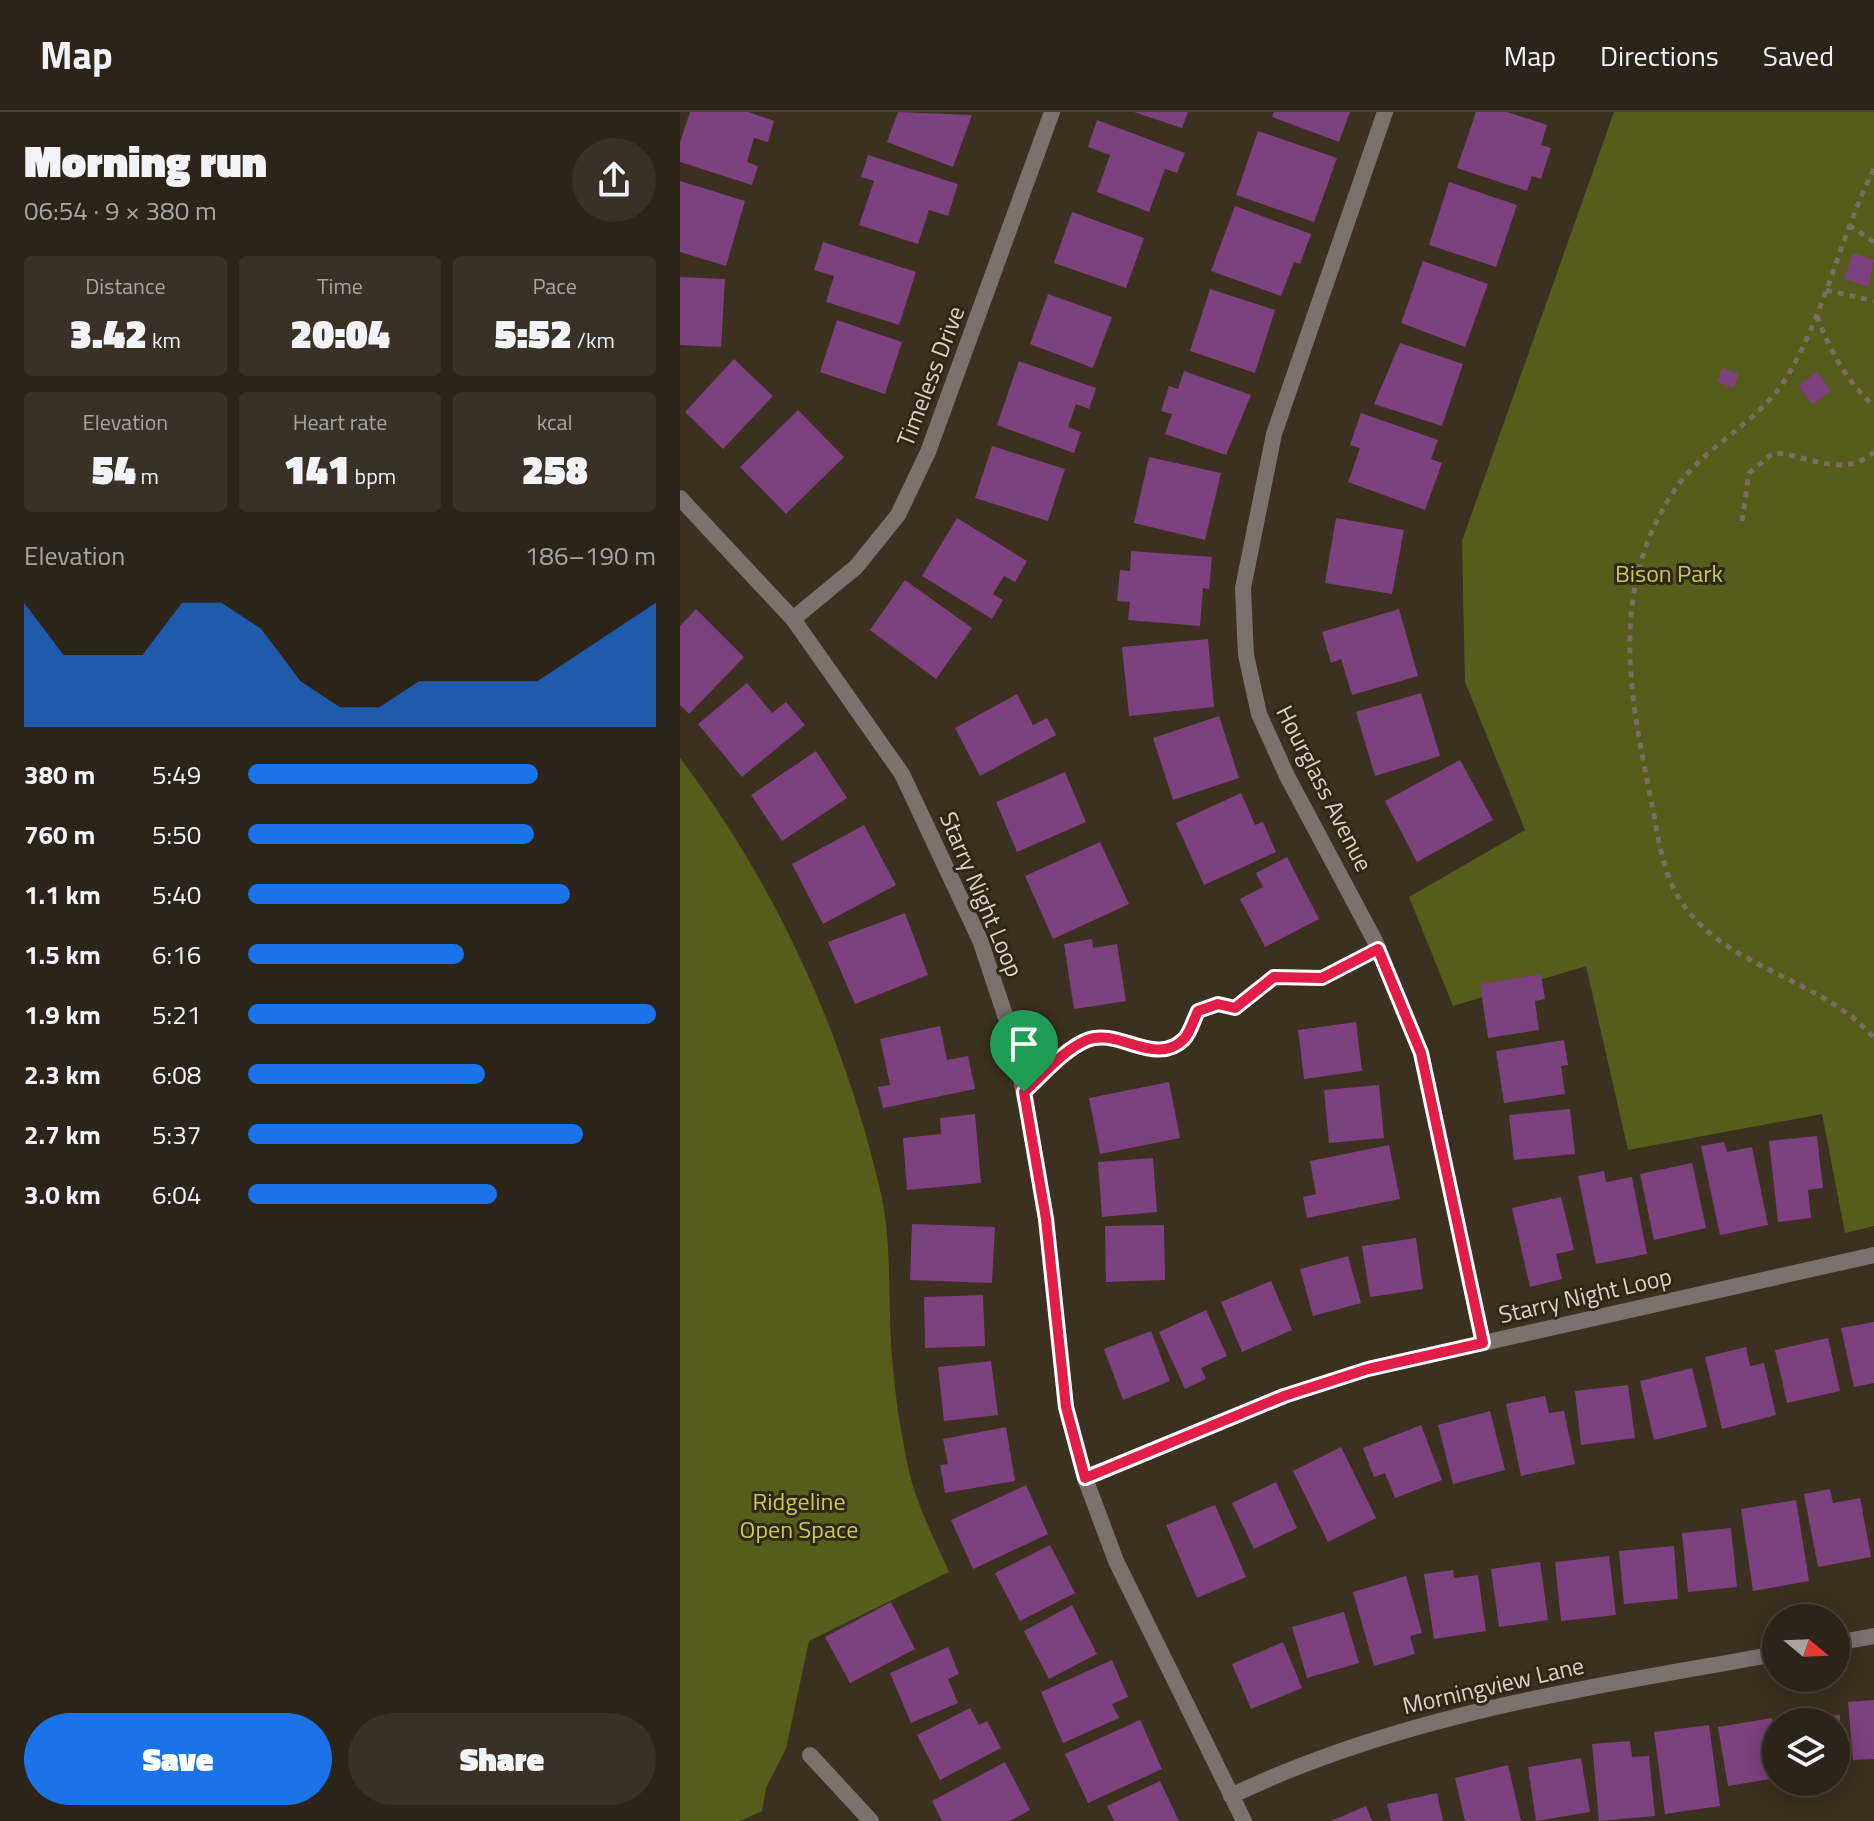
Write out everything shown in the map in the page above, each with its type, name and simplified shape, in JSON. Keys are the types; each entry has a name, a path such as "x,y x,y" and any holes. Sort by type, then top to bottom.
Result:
{"street":[{"name":"Timeless Drive","path":"793,619 856,567 898,515 928,452 1052,112"},
{"name":"Hourglass Avenue","path":"1385,112 1274,434 1243,588 1246,655 1259,714 1293,788 1378,949 1421,1053 1483,1343"},
{"name":"Starry Night Loop","path":"680,498 793,619 902,774 939,847 980,940 1013,1039 1024,1092 1046,1219 1066,1407 1085,1478 1116,1561 1244,1821"},
{"name":"Starry Night Loop","path":"1085,1478 1284,1396 1368,1369 1874,1255"},
{"path":"1850,1640 1874,1636"},
{"name":"Morningview Lane","path":"1231,1796 1299,1764 1452,1716 1762,1657"},
{"path":"810,1755 871,1821"}],"path":[{"path":"1873,1034 1829,1003 1716,937 1679,899 1667,872 1650,794 1630,664 1631,600 1639,562 1653,527 1692,467 1761,411 1775,394 1802,350 1817,316 1849,225 1874,169"},
{"path":"1849,225 1874,242"},
{"path":"1826,290 1874,301"},
{"path":"1817,316 1838,363 1852,385 1874,406"},
{"path":"1742,521 1749,473 1773,453 1843,466 1865,460 1874,452"},
{"path":"1024,1092 1065,1054 1087,1040 1102,1036 1139,1048 1164,1050 1184,1039 1198,1011 1218,1004 1235,1008 1274,977 1322,978 1378,949"}],"green space":[{"name":"Bison Park","path":"1614,112 1874,112 1874,1226 1845,1233 1822,1114 1628,1150 1586,966 1453,1006 1409,897 1525,830 1465,682 1462,541"},
{"name":"Ridgeline Open Space","path":"680,758 715,807 777,911 827,1021 848,1078 866,1135 884,1212 892,1358 906,1457 912,1484 949,1572 809,1641 786,1749 766,1788 762,1811 740,1821 680,1821"}],"building":[{"path":"690,112 748,112 774,121 768,142 754,138 747,162 758,166 752,185 680,162 680,142"},
{"path":"898,112 972,115 953,167 887,142"},
{"path":"1134,112 1188,112 1182,128"},
{"path":"1274,112 1350,112 1339,142 1272,117"},
{"path":"1476,112 1507,112 1547,125 1541,145 1551,148 1541,179 1532,176 1527,191 1457,168"},
{"path":"1097,120 1185,153 1177,173 1165,169 1149,212 1097,192 1110,155 1088,147"},
{"path":"1258,131 1337,158 1314,222 1236,195"},
{"path":"868,155 958,184 948,216 929,210 918,244 859,225 874,181 861,177"},
{"path":"680,181 745,201 726,266 680,252"},
{"path":"1449,182 1517,205 1496,267 1429,245"},
{"path":"1235,206 1311,234 1300,264 1294,262 1281,296 1211,271"},
{"path":"1072,212 1144,238 1126,288 1054,263"},
{"path":"823,242 916,272 899,325 826,302 834,276 814,270"},
{"path":"1853,253 1874,260 1868,287 1844,279"},
{"path":"1423,261 1488,284 1465,347 1401,323"},
{"path":"680,277 725,279 721,347 680,345"},
{"path":"1210,289 1275,310 1255,373 1190,351"},
{"path":"1048,294 1112,317 1093,368 1030,344"},
{"path":"837,320 902,342 885,394 820,372"},
{"path":"1400,343 1463,364 1442,426 1374,404"},
{"path":"734,359 773,396 723,449 685,412"},
{"path":"1019,361 1096,388 1089,409 1076,404 1068,427 1081,432 1074,453 997,425"},
{"path":"1722,368 1739,374 1734,388 1717,382"},
{"path":"1184,371 1251,395 1226,455 1165,434 1172,414 1161,411 1169,386 1178,389"},
{"path":"1817,372 1831,391 1812,405 1798,386"},
{"path":"798,410 844,457 786,514 740,467"},
{"path":"1361,413 1438,440 1431,459 1442,463 1425,510 1348,482 1360,448 1350,445"},
{"path":"992,446 1065,469 1048,521 975,498"},
{"path":"1149,457 1221,473 1205,540 1134,523"},
{"path":"957,518 1027,561 1015,582 1004,576 993,594 1003,600 992,619 922,576"},
{"path":"1336,518 1404,530 1392,594 1325,583"},
{"path":"1131,551 1212,557 1209,589 1203,588 1200,626 1128,620 1130,602 1117,601 1120,570 1130,571"},
{"path":"905,580 972,628 936,679 870,630"},
{"path":"696,609 744,657 689,714 680,705 680,626"},
{"path":"1399,609 1418,676 1352,695 1341,659 1331,663 1322,632"},
{"path":"1208,639 1214,707 1129,716 1122,647"},
{"path":"747,683 772,713 786,702 805,725 742,777 698,724"},
{"path":"1421,693 1440,756 1375,776 1356,712"},
{"path":"1017,694 1033,725 1047,718 1056,735 980,776 955,728"},
{"path":"1219,716 1239,778 1173,800 1153,738"},
{"path":"816,751 847,798 782,841 751,795"},
{"path":"1460,760 1493,820 1417,862 1385,801"},
{"path":"1065,772 1086,822 1017,852 996,802"},
{"path":"1241,793 1255,825 1263,822 1276,852 1204,885 1176,823"},
{"path":"864,825 896,885 823,924 792,864"},
{"path":"1100,842 1129,904 1053,939 1025,876"},
{"path":"1287,857 1319,919 1265,947 1240,899 1263,887 1256,873"},
{"path":"905,913 928,975 855,1004 828,942"},
{"path":"1092,939 1093,948 1117,944 1126,1001 1074,1009 1064,944"},
{"path":"1541,974 1545,999 1535,1001 1539,1030 1488,1038 1480,984"},
{"path":"1356,1022 1362,1071 1304,1079 1298,1030"},
{"path":"940,1026 947,1060 968,1056 975,1089 883,1108 878,1087 890,1085 880,1039"},
{"path":"1564,1040 1568,1065 1561,1066 1565,1094 1504,1103 1496,1051"},
{"path":"1169,1082 1180,1138 1100,1154 1089,1098"},
{"path":"1379,1085 1384,1138 1329,1143 1324,1090"},
{"path":"1570,1109 1575,1154 1514,1160 1509,1115"},
{"path":"975,1114 981,1183 907,1190 903,1138 941,1134 940,1118"},
{"path":"1817,1136 1823,1188 1808,1190 1811,1218 1778,1222 1769,1141"},
{"path":"1724,1142 1727,1152 1752,1147 1768,1225 1720,1235 1701,1146"},
{"path":"1389,1145 1400,1199 1307,1218 1303,1197 1316,1194 1310,1161"},
{"path":"1153,1158 1157,1212 1102,1217 1098,1162"},
{"path":"1692,1163 1706,1228 1654,1240 1640,1174"},
{"path":"1604,1171 1606,1182 1632,1177 1647,1254 1596,1264 1578,1176"},
{"path":"1561,1197 1574,1250 1556,1254 1562,1279 1530,1287 1512,1208"},
{"path":"912,1224 995,1227 992,1283 910,1280"},
{"path":"1164,1225 1165,1280 1106,1282 1105,1226"},
{"path":"1416,1238 1423,1289 1370,1297 1362,1246"},
{"path":"1348,1256 1361,1303 1313,1316 1300,1269"},
{"path":"1271,1281 1292,1330 1242,1352 1221,1302"},
{"path":"983,1295 985,1346 925,1348 924,1297"},
{"path":"1206,1310 1227,1356 1201,1368 1206,1379 1185,1389 1159,1332"},
{"path":"1874,1322 1874,1383 1854,1387 1841,1328"},
{"path":"1151,1331 1170,1381 1123,1400 1104,1349"},
{"path":"1828,1338 1840,1391 1787,1403 1775,1350"},
{"path":"1746,1347 1750,1366 1764,1363 1776,1415 1722,1429 1705,1357"},
{"path":"991,1361 998,1415 944,1421 938,1367"},
{"path":"1692,1368 1707,1427 1654,1440 1640,1381"},
{"path":"1628,1385 1635,1438 1581,1445 1575,1391"},
{"path":"1545,1396 1549,1413 1564,1411 1575,1464 1521,1476 1506,1404"},
{"path":"1490,1411 1505,1470 1453,1484 1438,1425"},
{"path":"1421,1425 1442,1480 1395,1498 1385,1473 1374,1477 1363,1448"},
{"path":"1006,1427 1015,1481 945,1493 940,1465 948,1464 943,1439"},
{"path":"1341,1447 1376,1518 1328,1542 1293,1471"},
{"path":"1276,1482 1297,1528 1254,1549 1232,1503"},
{"path":"1026,1485 1048,1534 973,1569 951,1520"},
{"path":"1830,1489 1833,1503 1860,1498 1871,1557 1818,1567 1804,1494"},
{"path":"1796,1500 1809,1581 1753,1591 1741,1509"},
{"path":"1215,1505 1246,1577 1197,1598 1166,1525"},
{"path":"1731,1528 1737,1587 1688,1592 1682,1533"},
{"path":"1050,1545 1075,1593 1020,1621 995,1573"},
{"path":"1674,1546 1678,1599 1624,1604 1619,1551"},
{"path":"1609,1556 1616,1615 1561,1621 1555,1562"},
{"path":"1540,1562 1548,1620 1499,1627 1491,1569"},
{"path":"1453,1570 1454,1578 1478,1575 1486,1631 1434,1639 1424,1574"},
{"path":"1406,1576 1422,1633 1410,1636 1415,1654 1374,1666 1353,1592"},
{"path":"891,1602 915,1649 850,1683 825,1637"},
{"path":"1072,1605 1097,1654 1049,1679 1024,1631"},
{"path":"1344,1612 1359,1663 1307,1678 1292,1627"},
{"path":"1283,1642 1302,1688 1251,1709 1232,1664"},
{"path":"948,1647 959,1674 948,1679 958,1703 911,1723 890,1673"},
{"path":"1112,1660 1128,1697 1112,1704 1119,1718 1063,1743 1041,1692"},
{"path":"1874,1700 1874,1759 1853,1760 1848,1702"},
{"path":"970,1708 979,1725 987,1721 1001,1748 940,1780 917,1735"},
{"path":"1140,1720 1162,1769 1088,1803 1065,1754"},
{"path":"1762,1720 1762,1780 1728,1786 1718,1727"},
{"path":"1709,1725 1720,1806 1665,1814 1654,1732"},
{"path":"1630,1741 1632,1757 1649,1756 1655,1816 1599,1821 1592,1744"},
{"path":"1581,1758 1590,1812 1536,1821 1528,1767"},
{"path":"1005,1762 1030,1810 1010,1821 942,1821 932,1801"},
{"path":"1508,1765 1521,1821 1465,1821 1455,1778"},
{"path":"1160,1781 1179,1821 1114,1821 1107,1806"},
{"path":"1437,1793 1443,1821 1391,1821 1387,1804"},
{"path":"1366,1806 1372,1821 1331,1821"}],"route":[{"path":"1378,949 1421,1053 1483,1343 1368,1369 1284,1396 1085,1478 1066,1407 1046,1219 1024,1092 1065,1054 1087,1040 1102,1036 1139,1048 1164,1050 1184,1039 1198,1011 1218,1004 1235,1008 1274,977 1322,978 1378,949"}]}
